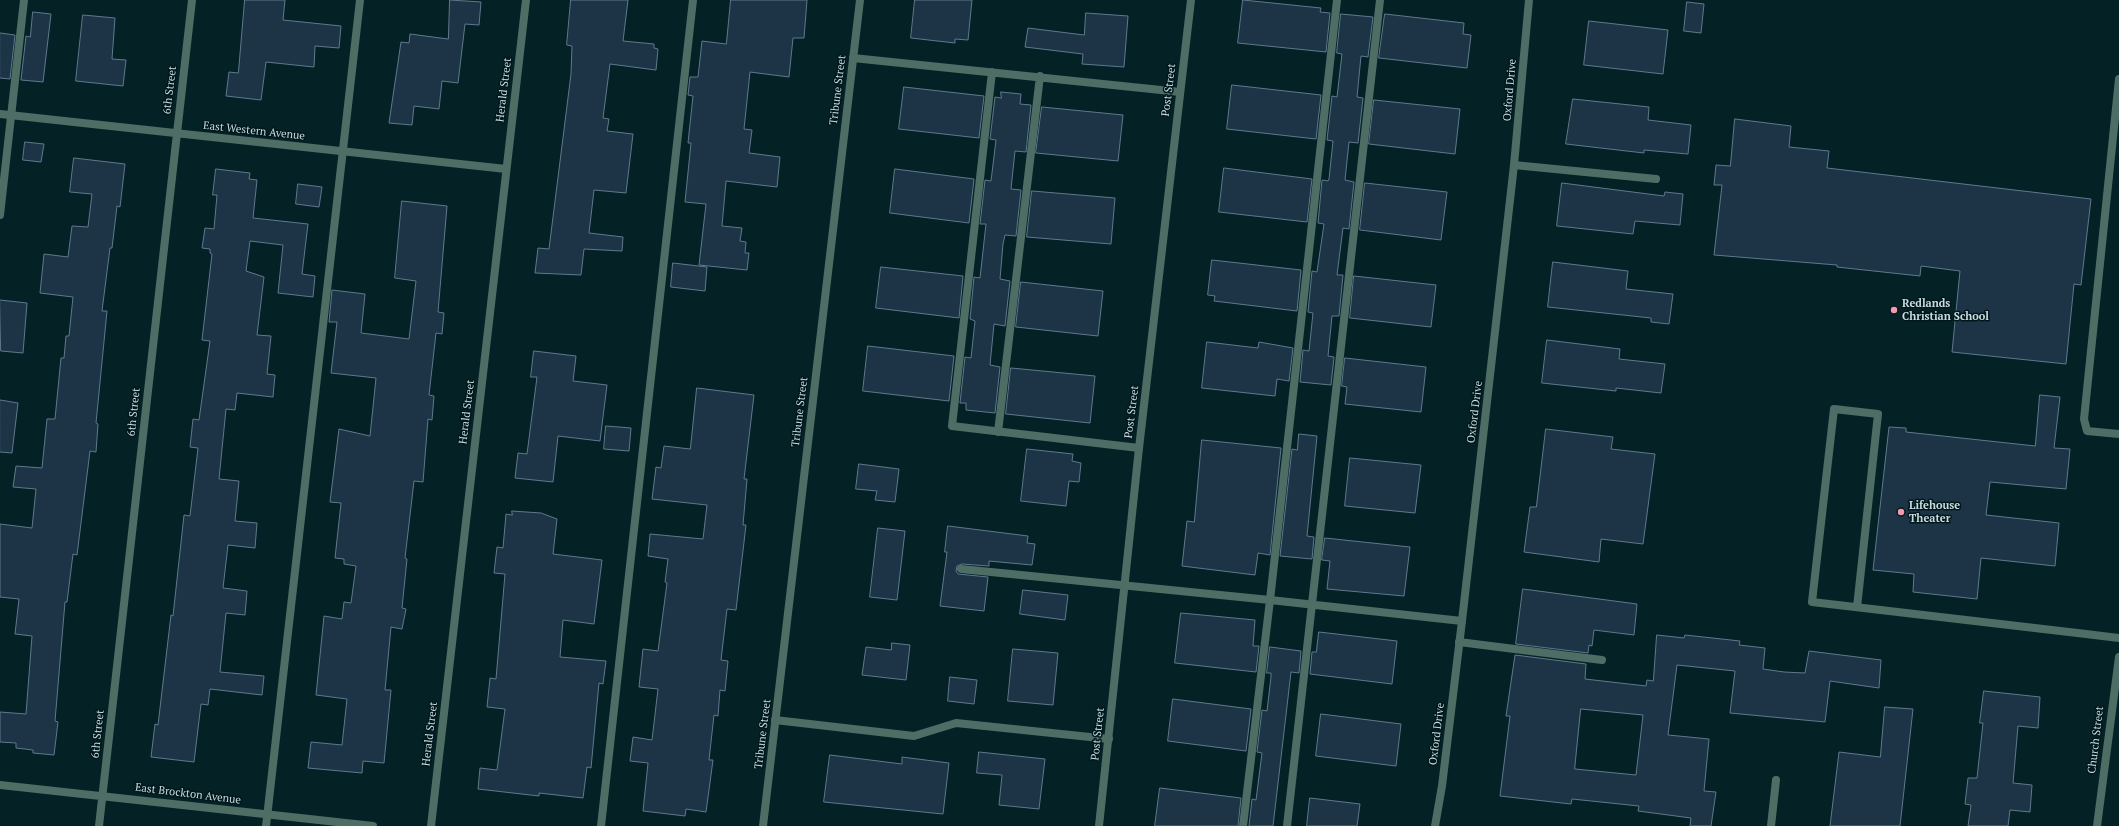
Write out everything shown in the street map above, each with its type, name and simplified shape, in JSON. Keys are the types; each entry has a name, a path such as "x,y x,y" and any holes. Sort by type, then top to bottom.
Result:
{"street":[{"path":"0,215 24,0"},
{"name":"6th Street","path":"99,826 192,0"},
{"path":"266,826 360,0"},
{"name":"Herald Street","path":"431,826 526,0"},
{"path":"601,826 693,0"},
{"name":"Tribune Street","path":"763,826 860,0"},
{"name":"Post Street","path":"1099,826 1126,585 1139,448 1190,0"},
{"path":"1243,826 1270,600 1337,0"},
{"path":"1287,826 1380,0"},
{"name":"Oxford Drive","path":"1434,826 1442,786 1460,642 1514,165 1529,0"},
{"path":"853,58 1040,76 1180,92"},
{"path":"992,72 952,426 1139,448"},
{"path":"998,432 1040,76"},
{"path":"2119,80 2084,419 2087,431 2119,434"},
{"name":"East Western Avenue","path":"0,114 506,169"},
{"path":"1514,165 1656,180"},
{"path":"1857,607 1878,414 1834,409 1812,602 2119,638"},
{"path":"961,569 1312,604 1462,621"},
{"path":"1460,642 1602,660"},
{"name":"Church Street","path":"2097,826 2119,657"},
{"path":"775,720 914,736 956,723 1109,739"},
{"path":"1771,826 1776,780"},
{"name":"East Brockton Avenue","path":"0,785 102,795 373,826"}],"building":[{"path":"245,0 285,0 283,20 341,26 339,48 315,46 314,67 266,62 261,100 226,96 229,72 238,73"},
{"path":"450,0 481,2 479,25 465,24 458,83 442,81 439,109 414,106 412,125 389,123 401,42 409,43 410,34 448,39"},
{"path":"571,0 628,0 623,41 654,44 654,48 658,49 656,70 610,64 603,118 609,119 607,131 633,134 626,193 594,190 589,233 623,237 622,251 584,249 581,275 535,273 538,248 549,249 571,74 572,46 567,45"},
{"path":"731,0 807,0 804,38 793,38 789,77 750,72 744,129 752,130 749,153 780,157 777,187 726,181 722,226 742,228 740,241 746,242 745,253 749,253 747,270 699,265 706,204 685,202 691,143 688,143 693,96 688,95 690,77 698,77 702,41 726,44"},
{"path":"915,0 972,0 968,40 955,39 955,43 911,38"},
{"path":"1243,0 1321,8 1320,12 1330,13 1326,52 1238,43"},
{"path":"1687,2 1704,4 1701,33 1684,31"},
{"path":"33,12 51,14 43,82 21,80 26,36 30,37"},
{"path":"1086,13 1128,16 1124,67 1082,64 1083,54 1025,47 1028,28 1084,35"},
{"path":"1341,14 1373,17 1368,57 1361,56 1357,97 1363,98 1358,143 1349,142 1345,180 1354,182 1349,229 1343,228 1337,275 1343,275 1339,316 1332,316 1328,356 1334,357 1331,385 1300,382 1303,350 1309,351 1313,313 1308,312 1312,271 1317,272 1324,224 1318,223 1322,180 1328,181 1329,179 1333,141 1327,140 1332,96 1337,97 1342,54 1337,53"},
{"path":"1385,14 1464,23 1463,34 1471,35 1467,68 1379,58"},
{"path":"83,15 115,18 112,59 126,60 123,86 76,81"},
{"path":"1589,21 1668,30 1663,74 1584,65"},
{"path":"0,33 15,35 10,79 0,78"},
{"path":"1232,85 1321,95 1316,139 1227,129"},
{"path":"904,87 984,96 979,138 899,129"},
{"path":"1001,92 1021,94 1020,104 1031,105 1026,152 1015,151 1011,189 1021,190 1016,236 1005,235 1003,244 1000,279 1010,281 1005,326 994,324 990,365 1000,367 995,413 966,410 966,403 960,403 965,357 971,358 975,321 970,319 974,277 980,278 986,224 980,224 985,180 991,181 996,140 990,139 995,97 1001,98"},
{"path":"1573,99 1649,107 1648,120 1691,125 1688,154 1644,150 1644,153 1566,144"},
{"path":"1374,100 1460,109 1455,154 1369,144"},
{"path":"1042,107 1123,115 1118,161 1036,153"},
{"path":"1735,119 1791,126 1789,147 1829,151 1827,168 2091,199 2081,285 2074,284 2066,364 1952,352 1960,271 1921,266 1920,276 1837,267 1837,265 1714,255 1722,185 1714,185 1716,165 1730,166"},
{"path":"25,142 44,144 41,162 23,160"},
{"path":"74,158 125,164 120,207 117,206 112,248 110,248 102,311 107,311 96,423 98,424 96,452 90,451 77,555 73,554 67,602 65,602 55,721 58,722 54,755 33,753 33,750 16,748 16,743 0,742 0,712 26,714 32,636 15,634 19,599 0,597 0,524 32,528 36,489 13,487 16,466 42,468 47,419 55,419 61,358 64,358 66,336 69,336 73,297 40,293 44,254 68,257 72,226 88,227 92,194 70,192"},
{"path":"1224,168 1312,179 1307,222 1219,212"},
{"path":"216,169 250,173 249,179 257,180 253,218 308,224 302,274 315,276 313,297 278,293 283,245 250,241 246,271 264,277 257,335 271,336 267,374 275,375 273,397 237,393 235,410 226,409 219,479 239,481 235,521 257,523 255,548 228,545 223,588 247,591 245,615 226,613 220,672 264,676 262,695 210,689 208,705 201,704 194,762 151,757 155,724 158,725 171,615 173,616 184,515 190,516 198,448 190,447 193,419 199,420 210,341 202,340 212,254 210,253 210,249 202,248 205,228 214,229 217,195 213,195"},
{"path":"895,169 974,179 969,223 890,213"},
{"path":"1365,183 1447,192 1441,240 1360,230"},
{"path":"1562,183 1664,196 1665,192 1683,194 1680,225 1635,221 1633,234 1557,226"},
{"path":"298,184 322,187 319,207 296,204"},
{"path":"1032,191 1115,198 1111,244 1027,237"},
{"path":"402,201 447,206 438,312 444,313 442,334 436,333 429,395 434,396 432,420 428,419 423,482 414,481 405,558 407,559 402,608 406,609 402,629 391,627 385,690 391,690 384,763 363,761 362,773 308,768 311,742 342,745 347,699 316,695 324,616 342,619 344,602 351,603 356,566 344,564 344,559 335,558 341,503 330,502 339,429 370,436 376,378 331,373 337,322 329,322 332,290 365,294 361,333 409,339 416,281 395,278"},
{"path":"1212,260 1301,270 1297,311 1214,301 1215,296 1208,295"},
{"path":"1553,262 1628,271 1626,289 1673,294 1669,324 1651,322 1651,318 1548,307"},
{"path":"673,263 707,267 705,291 671,287"},
{"path":"881,267 963,276 959,318 876,308"},
{"path":"1354,276 1436,285 1431,327 1350,318"},
{"path":"1021,282 1103,291 1098,336 1016,327"},
{"path":"0,300 27,303 23,353 1,351"},
{"path":"1547,340 1620,349 1619,359 1665,364 1661,393 1616,388 1616,391 1542,383"},
{"path":"1207,342 1258,348 1259,342 1293,348 1289,381 1277,379 1275,396 1202,388"},
{"path":"868,346 954,356 949,401 863,391"},
{"path":"534,351 576,356 573,381 607,385 600,441 558,436 553,482 515,478 518,453 527,454 537,377 531,377"},
{"path":"1345,358 1426,367 1421,412 1345,404 1347,387 1342,386"},
{"path":"1011,368 1095,376 1090,423 1006,414"},
{"path":"697,388 754,395 744,479 747,479 743,525 746,525 736,610 727,609 721,660 728,661 725,691 720,690 718,716 714,715 709,760 713,760 706,812 686,809 685,816 643,811 648,763 630,761 633,737 652,740 658,689 639,687 643,649 658,651 667,583 665,582 668,559 648,556 650,534 703,539 707,505 652,499 656,467 661,468 664,446 690,449"},
{"name":"Lifehouse Theater","path":"2040,395 2060,397 2054,448 2070,449 2066,489 1990,482 1986,515 2059,523 2055,566 1981,558 1977,599 1913,592 1914,574 1873,570 1889,427 1906,428 1906,432 2035,446"},
{"path":"0,400 18,403 12,453 0,452"},
{"path":"606,426 631,428 629,451 604,449"},
{"path":"1546,429 1613,437 1611,449 1655,454 1643,544 1601,539 1599,562 1524,552 1530,507 1536,507"},
{"path":"1299,434 1317,436 1307,536 1314,537 1312,559 1280,556 1292,449 1297,450"},
{"path":"1202,440 1281,448 1270,555 1258,553 1255,575 1182,566 1187,521 1194,522"},
{"path":"1027,449 1073,454 1072,461 1081,463 1079,482 1069,481 1066,506 1021,501"},
{"path":"1350,458 1421,465 1415,513 1345,506"},
{"path":"859,464 899,469 895,502 875,500 877,491 856,489"},
{"path":"512,511 541,513 557,519 553,554 602,560 594,624 563,620 560,657 606,661 603,684 599,683 591,768 587,767 583,798 539,793 539,796 478,789 480,768 497,770 505,709 487,707 490,678 496,679 505,574 494,573 497,547 503,548 506,514 512,515"},
{"path":"948,526 1028,536 1027,543 1035,544 1032,565 989,561 989,566 962,564 957,566 956,571 958,574 988,577 984,611 940,606 947,552 945,552"},
{"path":"878,528 905,531 897,600 870,597"},
{"path":"1325,538 1410,547 1404,596 1327,589 1330,561 1322,560"},
{"path":"1523,589 1637,604 1634,635 1594,630 1592,646 1589,645 1588,653 1516,644"},
{"path":"1023,590 1068,595 1065,620 1020,614"},
{"path":"1181,613 1255,620 1253,646 1259,646 1256,672 1175,663"},
{"path":"1319,632 1397,641 1392,684 1310,674 1312,652 1316,652"},
{"path":"1657,635 1684,638 1685,635 1740,641 1739,645 1765,648 1763,669 1784,672 1805,673 1809,651 1881,660 1879,688 1830,681 1825,722 1730,713 1735,671 1677,665 1668,735 1709,739 1704,791 1716,792 1711,826 1690,826 1691,818 1638,811 1639,806 1572,799 1571,804 1500,796 1510,716 1506,716 1515,655 1586,664 1585,679 1646,686 1647,680 1653,681","holes":["1581,709 1643,715 1636,775 1575,769"]},
{"path":"892,643 910,645 906,680 862,675 866,647 891,650"},
{"path":"1270,647 1301,651 1299,673 1291,672 1273,826 1249,826 1252,799 1256,800 1262,753 1257,752 1262,710 1267,711 1271,677 1271,673 1267,673"},
{"path":"1013,649 1058,653 1053,705 1008,701"},
{"path":"950,677 977,680 974,704 948,701"},
{"path":"1984,691 2040,697 2038,728 2018,726 2013,783 2032,785 2030,812 2010,810 2008,826 1968,826 1971,805 1965,804 1968,778 1977,778 1983,723 1980,723"},
{"path":"1173,699 1251,709 1246,751 1168,741"},
{"path":"1885,707 1913,709 1900,826 1830,826 1839,752 1880,757"},
{"path":"1321,714 1401,724 1396,766 1316,756"},
{"path":"979,752 1045,759 1039,809 999,805 1002,775 977,773"},
{"path":"830,755 902,764 902,757 949,763 943,814 824,802"},
{"path":"1160,788 1241,798 1238,826 1155,826"},
{"path":"1310,798 1360,804 1357,826 1307,826"}],"place":[{"name":"Redlands Christian School","path":"1894,310"},
{"name":"Lifehouse Theater","path":"1901,512"}]}
